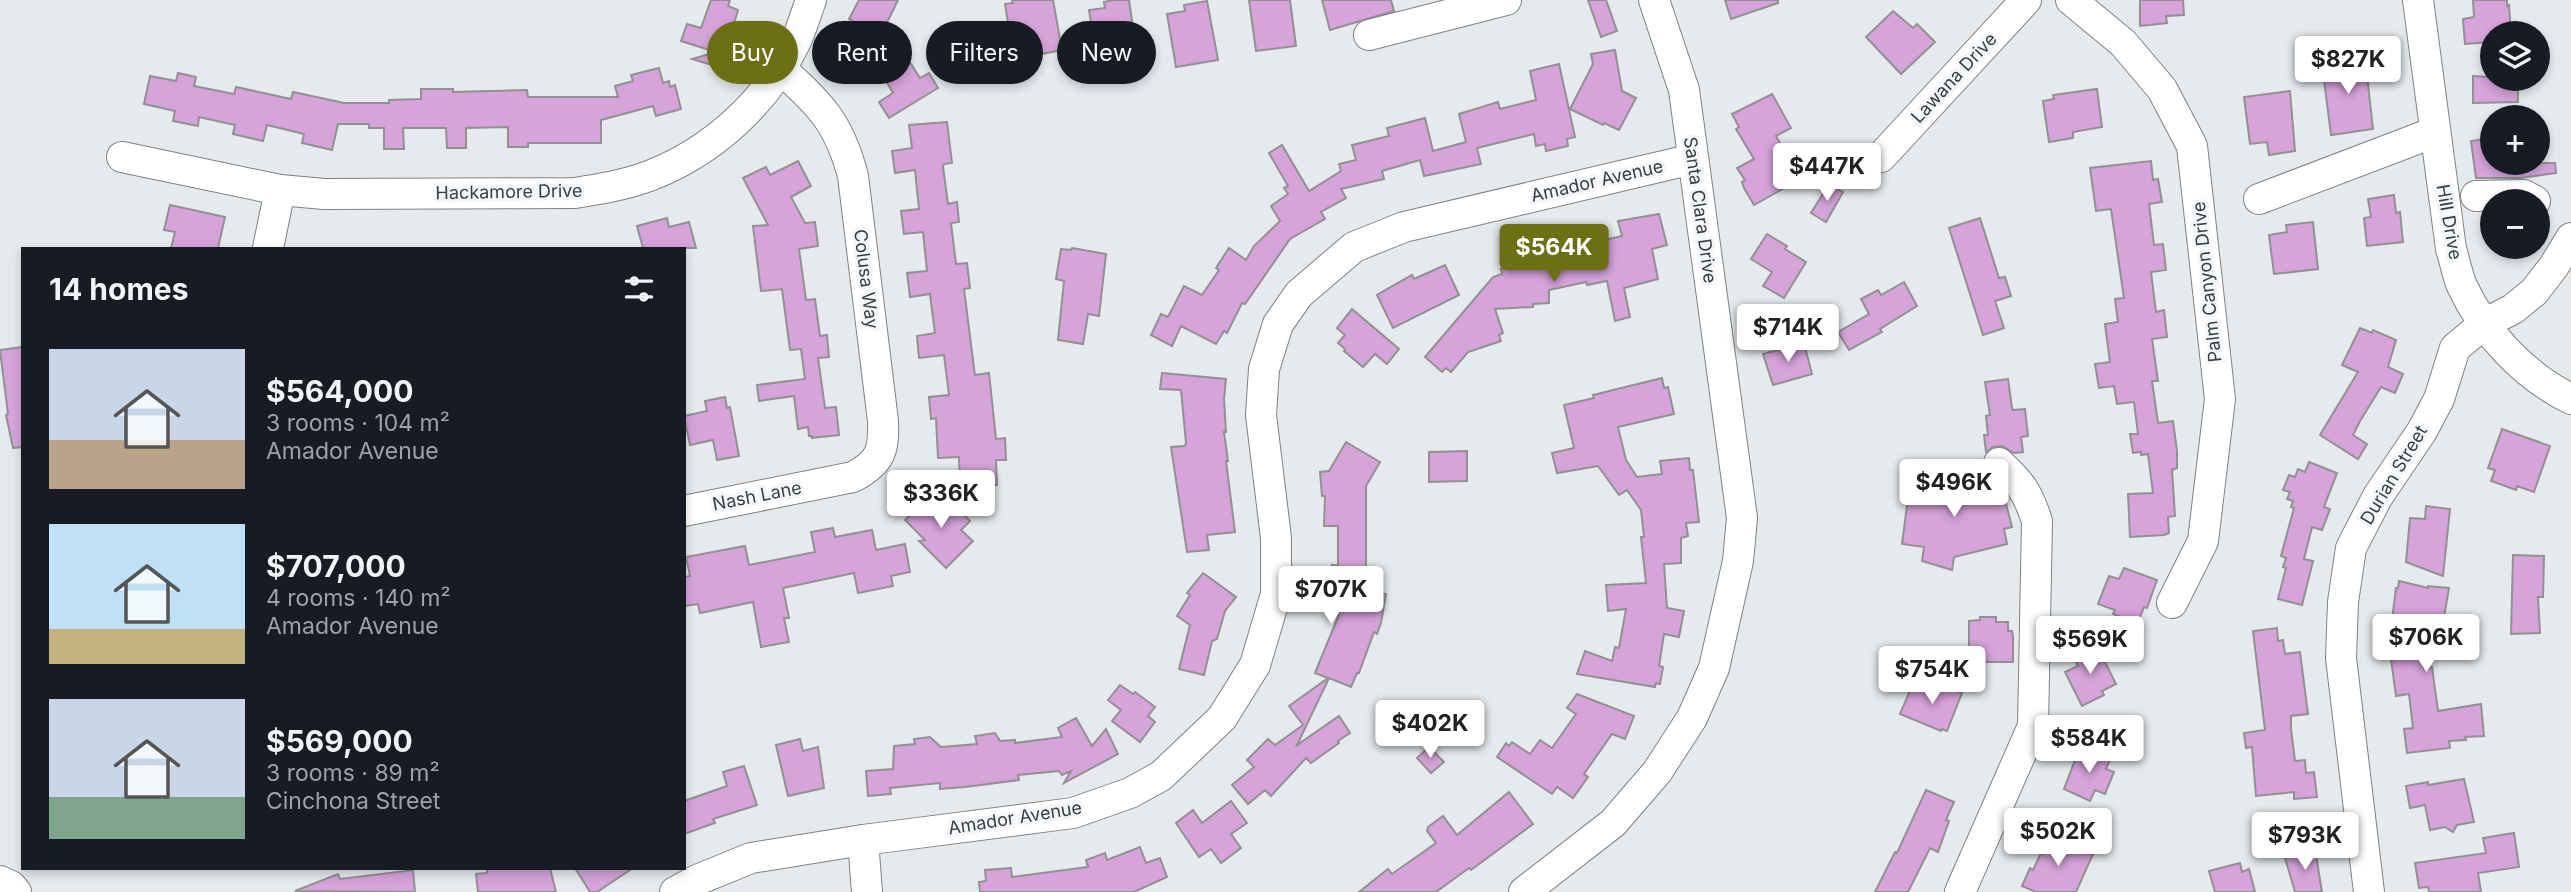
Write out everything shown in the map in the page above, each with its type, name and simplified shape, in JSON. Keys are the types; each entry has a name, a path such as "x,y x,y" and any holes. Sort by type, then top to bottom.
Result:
{"street":[{"name":"Hackamore Drive","path":"798,36 811,0"},
{"path":"1369,35 1506,0"},
{"name":"Santa Clara Drive","path":"1524,892 1613,823 1657,772 1692,719 1714,668 1738,561 1742,518 1684,90 1654,0"},
{"name":"Lawana Drive","path":"1881,157 2026,0"},
{"name":"Palm Canyon Drive","path":"2071,0 2123,44 2162,89 2192,146 2220,399 2203,541 2172,603"},
{"name":"Hill Drive","path":"2418,0 2451,249 2462,285 2484,324 2519,365 2571,399"},
{"name":"Hackamore Drive","path":"122,156 280,190 324,194 575,193 614,187 649,176 691,157 731,127 769,84"},
{"name":"Colusa Way","path":"798,84 817,101 832,121 846,149 853,176 882,407 884,448 869,468 853,477 830,482"},
{"path":"2259,199 2435,132"},
{"name":"Amador Avenue","path":"675,892 751,858 863,840 1073,813 1130,793 1161,776 1222,718 1255,666 1276,594 1276,538 1261,415 1264,369 1278,324 1299,295 1354,247 1404,227 1693,159"},
{"path":"268,247 280,190"},
{"path":"2476,196 2480,196"},
{"path":"2550,216 2571,236"},
{"name":"Durian Street","path":"2370,892 2341,658 2343,602 2351,548 2378,496 2422,431 2438,399 2455,348 2484,324 2513,309 2534,292 2554,266 2571,236"},
{"path":"1960,892 2033,726 2037,521 2029,497 2019,481 1999,463"},
{"name":"Nash Lane","path":"686,511 830,482"},
{"path":"863,840 867,892"},
{"path":"0,881 11,886 16,892"}],"building":[{"path":"711,0 730,0 728,6 738,10 735,21 707,21 707,49 681,41 687,24 701,28"},
{"path":"859,0 898,0 888,21 849,19"},
{"path":"1012,0 1053,0 1057,22 1057,51 1043,54 1043,21 1008,21 1005,4 1013,3"},
{"path":"1129,0 1132,21 1091,21 1089,10 1105,8 1104,2"},
{"path":"1249,0 1290,0 1296,46 1256,51"},
{"path":"1322,0 1391,0 1394,11 1330,30"},
{"path":"1588,0 1606,0 1617,31 1601,37"},
{"path":"1725,0 1778,0 1778,3 1731,19"},
{"path":"2140,0 2183,0 2184,15 2166,16 2167,23 2140,26"},
{"path":"2473,0 2507,0 2510,21 2480,21 2480,43 2465,44 2463,19 2474,17"},
{"path":"1207,1 1218,60 1176,67 1167,14 1185,11 1184,5"},
{"path":"1893,11 1913,28 1917,24 1935,42 1901,74 1866,37"},
{"path":"1615,50 1622,91 1636,98 1619,130 1570,109 1593,64 1591,54"},
{"path":"707,55 707,64 692,59"},
{"path":"2365,58 2373,129 2331,135 2322,64"},
{"path":"1559,64 1575,137 1567,139 1568,146 1546,151 1545,144 1536,146 1534,134 1477,148 1481,164 1424,176 1420,160 1382,171 1384,179 1341,189 1346,198 1321,212 1325,219 1290,239 1245,304 1242,303 1227,333 1224,331 1216,344 1181,326 1172,346 1151,335 1161,314 1168,317 1184,286 1202,295 1219,270 1216,268 1229,248 1246,260 1254,246 1280,221 1271,206 1288,194 1284,188 1288,186 1269,153 1282,145 1309,191 1341,171 1339,164 1356,160 1352,145 1389,136 1387,128 1425,118 1433,151 1466,142 1459,114 1498,102 1500,109 1536,100 1530,71"},
{"path":"912,66 920,78 926,75 926,84 936,84 938,88 889,118 879,102 893,93 888,84 912,84"},
{"path":"659,68 663,83 669,81 670,87 675,85 681,109 656,116 653,106 601,120 601,143 528,143 528,147 508,147 508,127 466,128 466,148 447,148 446,128 403,128 404,149 384,149 384,128 369,128 369,124 338,124 332,150 302,143 304,134 267,125 263,141 233,134 235,125 199,117 198,126 173,121 175,111 144,104 150,76 176,81 178,73 196,77 194,86 234,94 236,87 291,99 293,92 344,103 389,103 389,100 421,99 421,89 453,89 453,92 527,90 528,97 618,97 615,86 633,81 631,75"},
{"path":"2473,76 2480,76 2480,91 2518,91 2518,102 2473,103"},
{"path":"2097,89 2102,127 2073,132 2073,138 2049,142 2043,101 2054,99 2053,95"},
{"path":"2290,91 2295,151 2269,155 2267,142 2250,144 2244,97"},
{"path":"1772,94 1791,128 1776,136 1800,179 1754,205 1744,188 1742,182 1745,180 1737,168 1754,159 1736,129 1739,127 1732,114"},
{"path":"947,122 952,163 944,164 943,167 948,204 957,202 959,222 951,223 956,264 967,263 970,288 964,289 975,375 989,373 996,439 1005,438 1006,460 996,460 997,485 960,486 959,457 938,458 936,418 931,419 929,397 949,395 944,355 919,358 917,336 935,333 930,294 910,297 907,273 927,271 923,232 904,234 901,211 919,209 915,170 895,173 892,151 912,148 909,125"},
{"path":"2480,140 2480,175 2542,175 2476,178 2471,141"},
{"path":"798,161 811,186 791,197 805,223 815,222 818,246 799,249 806,300 815,299 820,336 827,335 829,357 818,358 825,408 836,407 839,435 812,438 809,436 808,427 798,429 794,396 759,401 757,385 805,379 801,349 790,350 782,289 761,291 753,226 768,225 743,178 766,167 770,175"},
{"path":"2151,161 2153,180 2158,179 2162,202 2149,204 2154,245 2163,244 2166,270 2151,272 2156,312 2164,310 2167,337 2152,339 2158,381 2152,381 2158,423 2173,421 2177,451 2177,468 2172,470 2175,516 2168,517 2169,533 2130,537 2128,494 2153,493 2148,454 2133,453 2130,434 2138,434 2134,402 2117,404 2114,386 2099,388 2095,364 2110,362 2105,324 2118,322 2115,299 2124,298 2111,209 2096,211 2090,168"},
{"path":"2550,163 2555,163 2556,173 2550,174"},
{"path":"1829,184 1843,192 1826,222 1811,213"},
{"path":"2394,195 2396,213 2400,212 2403,242 2367,246 2364,218 2371,217 2368,199"},
{"path":"170,205 225,217 218,247 171,247 175,232 164,230"},
{"path":"1659,214 1667,245 1652,249 1658,279 1624,288 1630,317 1615,321 1607,281 1587,285 1586,282 1549,290 1549,303 1533,304 1533,307 1495,309 1503,333 1499,335 1501,341 1468,352 1451,372 1446,368 1442,372 1425,357 1493,277 1502,274 1501,269 1512,268 1511,250 1570,248 1622,236 1618,221"},
{"path":"667,218 669,227 689,222 696,248 643,247 637,226"},
{"path":"1980,218 1999,278 2005,277 2011,296 1995,301 2004,328 1983,335 1949,228"},
{"path":"2313,222 2318,269 2274,274 2269,235 2287,232 2286,225"},
{"path":"1767,234 1806,262 1784,298 1763,286 1772,272 1751,259"},
{"path":"1072,248 1106,254 1099,316 1088,314 1083,344 1058,340 1064,281 1056,279 1061,249"},
{"path":"1445,265 1459,295 1393,328 1377,295 1412,275 1414,279"},
{"path":"1904,282 1917,306 1880,329 1882,332 1849,350 1838,332 1869,314 1861,299 1878,290 1881,295"},
{"path":"1352,309 1399,349 1387,364 1375,354 1363,367 1338,343 1345,335 1337,328"},
{"path":"2360,328 2372,333 2373,330 2396,340 2388,367 2403,374 2395,393 2381,387 2360,421 2353,435 2367,444 2358,459 2320,435 2358,372 2342,365"},
{"path":"1804,343 1812,374 1773,385 1763,354"},
{"path":"21,347 21,447 13,448 6,415 0,350"},
{"path":"1162,373 1226,379 1224,432 1235,532 1207,535 1209,550 1187,552 1171,447 1185,446 1186,443 1181,390 1160,389"},
{"path":"1662,378 1664,388 1668,387 1674,414 1618,427 1626,460 1637,477 1662,474 1660,461 1689,458 1690,470 1693,470 1699,522 1686,523 1688,536 1681,538 1681,563 1664,564 1667,608 1684,611 1679,637 1664,634 1659,666 1663,667 1660,684 1656,683 1655,687 1577,674 1585,651 1612,661 1615,647 1619,648 1626,609 1608,611 1606,585 1646,583 1641,510 1627,490 1619,495 1598,466 1557,473 1552,453 1574,448 1564,405"},
{"path":"2008,379 2013,410 2025,409 2028,436 2021,437 2023,452 2014,453 2002,446 1993,447 1986,452 1986,416 1990,415 1985,382"},
{"path":"725,397 727,408 730,407 739,456 717,460 713,440 690,445 686,416 707,411 705,401"},
{"path":"2502,429 2550,446 2534,492 2517,486 2516,490 2491,481 2495,470 2488,468"},
{"path":"1346,442 1380,462 1366,486 1366,569 1374,571 1370,591 1386,594 1381,623 1377,634 1374,632 1351,687 1329,678 1297,745 1339,716 1350,733 1311,763 1306,758 1271,796 1265,790 1248,804 1232,785 1254,767 1247,760 1268,739 1275,745 1303,725 1289,706 1328,678 1315,673 1338,617 1344,589 1328,586 1332,565 1338,566 1338,526 1324,526 1325,496 1322,496 1320,472 1329,471"},
{"path":"1467,451 1467,481 1429,482 1429,452"},
{"path":"2309,462 2337,473 2324,507 2330,509 2322,530 2312,527 2304,559 2313,561 2302,605 2278,599 2286,568 2283,567 2286,558 2281,556 2294,508 2291,507 2293,501 2287,499 2290,492 2283,490 2289,475 2295,477 2298,469 2305,472"},
{"path":"1911,475 1998,486 2003,492 2012,527 2004,529 2007,544 1954,557 1952,570 1922,561 1924,547 1902,544"},
{"path":"944,495 970,521 961,530 973,541 946,568 919,541 925,540 905,520 921,504 928,511"},
{"path":"2426,506 2450,509 2443,576 2406,562 2410,518 2425,519"},
{"path":"833,528 835,537 872,530 876,550 905,544 910,572 891,576 893,586 858,593 854,573 783,588 789,618 784,618 789,642 761,647 753,602 700,613 698,604 686,606 686,577 690,576 686,557 745,546 749,565 815,552 811,532"},
{"path":"2513,555 2544,556 2543,597 2538,597 2540,633 2511,634"},
{"path":"2124,568 2157,580 2147,608 2144,607 2138,622 2135,623 2113,614 2115,610 2098,604 2109,576 2119,579"},
{"path":"1203,573 1236,597 1225,611 1217,639 1212,641 1204,675 1179,669 1190,625 1177,616 1190,595 1187,593"},
{"path":"2399,581 2428,588 2449,588 2443,623 2417,621 2424,668 2432,667 2438,711 2481,704 2484,736 2449,741 2450,748 2407,753 2404,729 2413,728 2409,694 2396,696 2390,652 2398,651 2393,612"},
{"path":"1980,617 1996,617 1996,622 2008,622 2008,631 2012,631 2013,637 2013,662 1977,662 1976,647 1969,647 1969,621 1980,620"},
{"path":"2277,628 2278,641 2283,640 2285,654 2300,652 2308,714 2291,716 2291,729 2295,761 2305,760 2306,773 2314,772 2317,797 2294,799 2294,792 2256,796 2252,747 2246,748 2244,733 2265,730 2253,631"},
{"path":"2097,646 2116,684 2102,691 2104,695 2082,706 2065,672 2078,666 2074,658"},
{"path":"1937,683 1962,693 1947,731 1900,714 1912,686 1933,694"},
{"path":"1120,685 1155,707 1148,716 1155,722 1140,742 1112,721 1121,710 1108,700"},
{"path":"1577,694 1634,716 1625,739 1612,734 1584,774 1588,777 1573,798 1557,787 1552,794 1497,757 1506,743 1509,746 1512,742 1530,754 1540,740 1552,748 1576,714 1567,708"},
{"path":"1076,718 1092,746 1106,729 1118,754 1064,783 1071,771 1062,775 1059,771 1018,775 1019,780 965,787 940,789 940,783 890,788 891,794 868,796 866,771 893,769 894,746 915,744 914,739 930,737 941,747 977,744 975,736 995,733 1000,741 1015,740 1015,743 1062,737 1058,728"},
{"path":"800,739 803,751 818,747 824,788 788,796 776,745"},
{"path":"1429,747 1444,762 1431,773 1417,758"},
{"path":"2080,747 2110,759 2106,769 2114,772 2105,794 2095,790 2090,801 2064,789"},
{"path":"744,766 757,805 713,819 715,823 686,833 686,800 727,786 723,772"},
{"path":"2464,779 2474,822 2457,825 2453,832 2445,827 2430,830 2425,805 2410,808 2406,786"},
{"path":"1926,790 1954,802 1946,820 1949,821 1938,852 1930,848 1908,892 1875,892 1895,852 1897,853"},
{"path":"1509,792 1533,824 1471,870 1469,868 1436,892 1359,892 1388,869 1392,874 1436,843 1427,831 1428,827 1443,816 1457,835"},
{"path":"1231,801 1247,823 1231,834 1241,848 1221,863 1211,849 1199,857 1176,823 1193,810 1202,823"},
{"path":"2514,833 2519,867 2478,873 2481,892 2429,892 2428,887 2419,888 2415,863 2486,853 2483,838"},
{"path":"2052,835 2093,854 2076,892 2036,892 2022,886 2030,868 2033,870"},
{"path":"1140,847 1146,863 1160,858 1167,877 1134,892 980,892 979,882 986,881 985,870 1011,868 1012,877 1088,867 1086,860 1105,853 1107,860"},
{"path":"2315,849 2322,892 2295,892 2285,858"},
{"path":"2240,863 2242,872 2249,869 2255,892 2215,892 2209,871"},
{"path":"413,870 415,892 295,891 338,874 340,879"},
{"path":"487,870 550,870 556,892 478,892 476,874 487,873"},
{"path":"576,870 630,870 597,892 590,892"}]}
